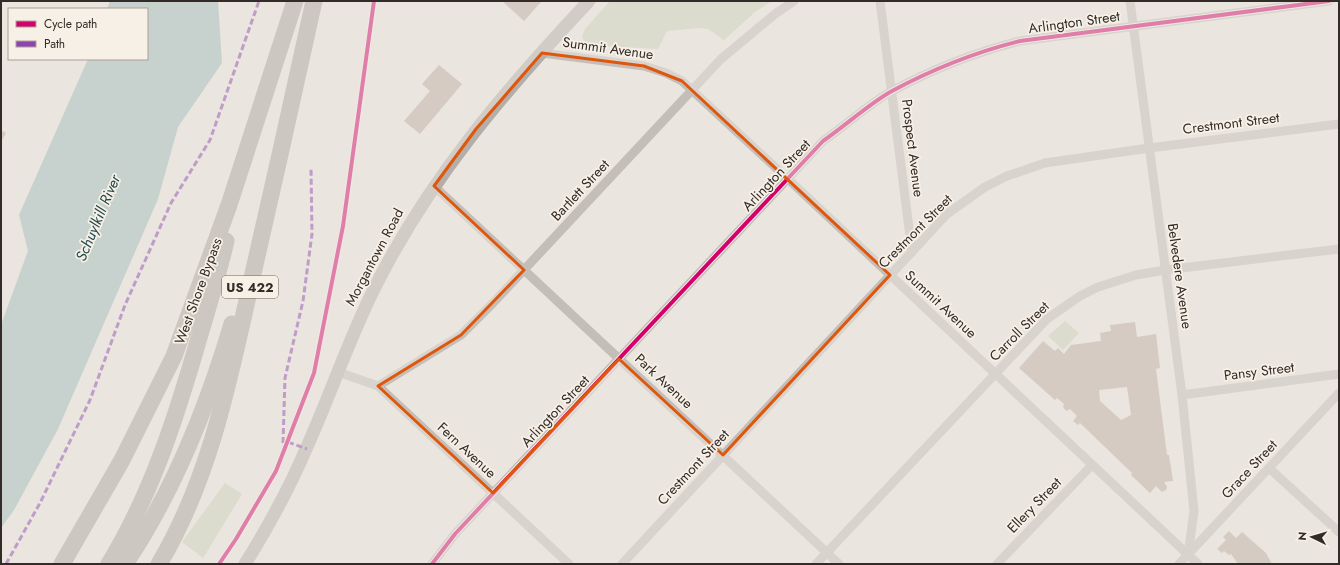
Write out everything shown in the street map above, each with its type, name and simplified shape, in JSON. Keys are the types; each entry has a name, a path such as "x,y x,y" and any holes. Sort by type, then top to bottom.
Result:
{"highway":[{"name":"West Shore Bypass","path":"62,564 122,460 174,356 229,205 295,1"},
{"name":"US 422","path":"159,564 172,543 188,508 206,462 230,378 314,1"},
{"path":"109,564 146,493 181,398 224,250 259,111"},
{"path":"125,564 149,525 173,480 210,391 238,303 286,128"}],"main road":[{"name":"Morgantown Road","path":"245,564 291,482 361,315 386,265 405,232 434,186 485,118 589,1"}],"street":[{"name":"Bartlett Street","path":"378,386 461,335 524,270 692,90 739,43 794,1"},
{"name":"Prospect Avenue","path":"880,1 912,252"},
{"name":"Belvedere Avenue","path":"1130,1 1182,395 1194,511 1188,555"},
{"name":"Arlington Street","path":"432,564 455,534 823,141 891,92 951,63 992,48 1034,38 1329,1"},
{"name":"Summit Avenue","path":"542,53 656,68 682,82 788,179 1198,564"},
{"name":"Crestmont Street","path":"622,564 947,214 985,187 1007,176 1045,163 1339,124"},
{"name":"Park Avenue","path":"434,186 839,564"},
{"name":"Carroll Street","path":"816,564 1047,319 1071,302 1098,287 1120,279 1165,270 1339,249"},
{"name":"Fern Avenue","path":"338,372 378,386 569,564"},
{"name":"Pansy Street","path":"1182,395 1339,374"},
{"name":"Grace Street","path":"1179,564 1339,393"},
{"name":"Ellery Street","path":"996,564 1092,465"},
{"path":"1269,468 1339,532"}],"highlighted area":[{"path":"542,53 644,66 682,81 890,275 723,455 619,359 493,493 378,386 461,335 524,270 434,186 476,129"}],"green space":[{"path":"610,1 772,1 755,12 724,40 708,29 699,28 667,31 658,49 591,45 585,42 582,37 585,29"},
{"path":"1065,321 1079,333 1063,350 1048,336"},
{"path":"225,483 242,494 203,558 182,542"}],"water":[{"name":"Schuylkill River","path":"110,1 218,1 222,63 178,127 158,199 58,429 14,510 1,528 1,325 28,251 19,215 88,60 148,60 148,8 107,8"}],"building":[{"path":"502,1 542,1 524,21"},
{"path":"439,65 462,84 420,134 404,121 430,91 422,84"},
{"path":"1,130 6,133 1,142"},
{"path":"1135,322 1137,337 1156,334 1160,368 1156,369 1167,455 1169,455 1173,481 1164,482 1167,487 1166,490 1162,492 1156,486 1150,493 1131,475 1132,473 1080,423 1078,425 1073,421 1077,416 1070,409 1066,411 1063,407 1064,404 1057,398 1055,400 1019,368 1043,341 1055,351 1058,348 1064,354 1071,345 1101,341 1100,333 1111,331 1110,325","holes":["1127,387 1131,415 1121,420 1100,401 1099,390"]},
{"path":"1229,531 1236,538 1242,532 1266,553 1272,564 1238,564 1231,554 1229,555 1224,551 1222,553 1217,549 1226,540 1223,537"}],"marked path":[{"path":"6,564 40,503 90,400 125,305 171,203 210,140 259,1"},
{"path":"283,443 285,378 303,301 312,234 311,167"},
{"path":"288,442 307,449"}],"cycle path":[{"path":"219,564 236,539 276,471 314,373 343,226 374,1"},
{"path":"432,564 455,534 823,141 884,96 923,75 955,62 987,50 1020,41 1329,1"}]}
